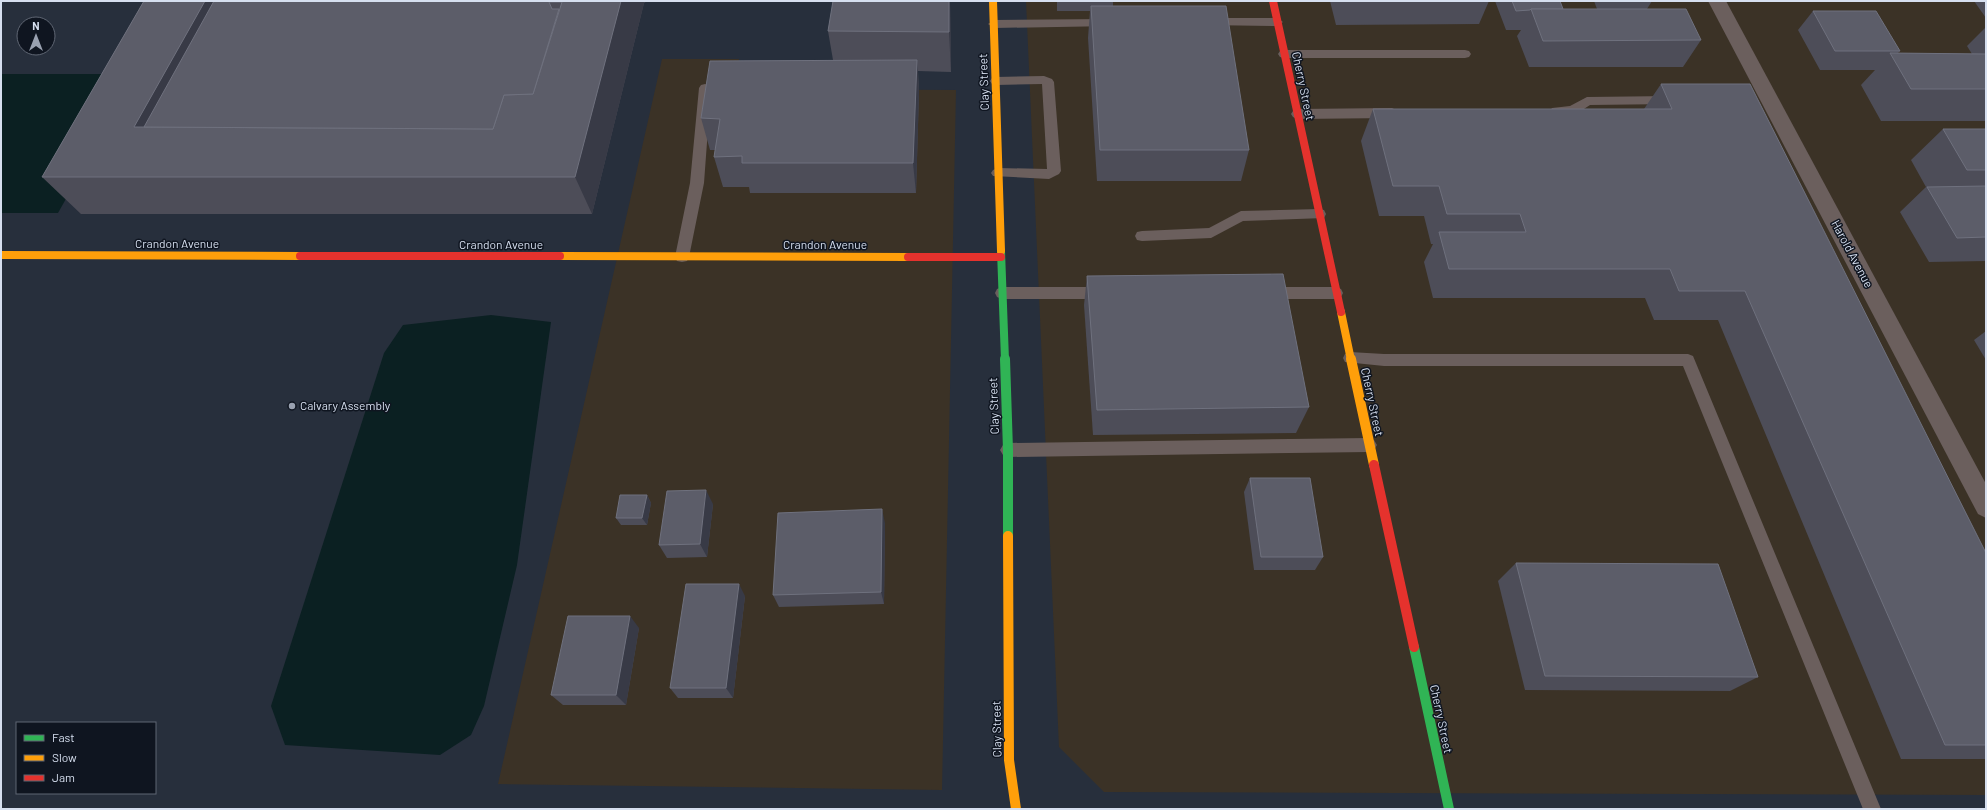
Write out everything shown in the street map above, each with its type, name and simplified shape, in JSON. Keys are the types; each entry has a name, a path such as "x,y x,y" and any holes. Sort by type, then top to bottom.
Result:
{"street":[{"name":"Clay Street","path":"993,1 1000,257 1008,450 1009,760 1016,809"},
{"name":"Cherry Street","path":"1273,1 1448,809"},
{"name":"Harold Avenue","path":"1718,1 1761,98 1986,507"},
{"name":"Crandon Avenue","path":"1,255 1000,257"}],"lane":[{"path":"1198,22 1277,22"},
{"path":"994,24 1120,23"},
{"path":"1284,54 1465,54"},
{"path":"996,81 1044,80 1048,82 1054,171 1049,174 998,173"},
{"path":"682,257 697,183 705,88"},
{"path":"1541,112 1573,111 1587,101 1682,99"},
{"path":"1297,114 1407,113"},
{"path":"1142,236 1211,233 1241,216 1319,214"},
{"path":"1002,294 1122,294"},
{"path":"1257,294 1336,294"},
{"path":"1350,358 1384,360 1688,360 1872,809"},
{"path":"1008,450 1369,445"}],"shaded area":[{"path":"1026,1 1986,1 1986,795 1104,792 1059,747"},
{"path":"662,59 739,59 736,89 956,90 942,790 498,784"},
{"path":"1,74 136,74 58,213 1,213"},
{"path":"491,315 551,322 517,565 484,706 471,735 440,755 285,745 271,706 384,353 403,325"}],"building":[{"path":"144,1 205,1 134,127 493,129 504,95 533,94 562,2 549,2 550,1 621,1 575,177 42,177"},
{"path":"214,1 550,1 549,2 552,9 559,9 533,94 504,95 493,129 144,127"},
{"path":"833,1 949,1 949,32 828,31"},
{"path":"1512,1 1560,1 1563,9 1531,9 1516,11"},
{"path":"1091,6 1226,6 1249,150 1100,150"},
{"path":"1531,9 1686,9 1701,40 1543,41"},
{"path":"1813,11 1876,11 1900,51 1835,51"},
{"path":"1890,53 1986,54 1986,89 1911,89"},
{"path":"917,60 913,163 742,163 742,156 714,157 720,119 701,118 710,61"},
{"path":"1661,84 1750,84 1986,553 1986,745 1945,745 1745,291 1679,291 1670,269 1449,269 1439,232 1526,232 1520,214 1447,214 1439,186 1393,186 1373,109 1672,109"},
{"path":"1943,129 1986,129 1986,170 1967,170"},
{"path":"1986,186 1986,237 1957,238 1927,187"},
{"path":"1283,274 1309,407 1097,410 1087,276"},
{"path":"1250,478 1310,478 1323,557 1261,557"},
{"path":"706,490 700,544 659,545 667,491"},
{"path":"620,495 647,495 642,518 616,518"},
{"path":"882,509 881,592 773,595 778,513"},
{"path":"1516,563 1718,564 1758,677 1545,676"},
{"path":"686,584 739,584 726,688 670,688"},
{"path":"568,616 630,616 616,695 551,695"}],"traffic: fast":[{"path":"1001,251 1008,450 1008,536"},
{"path":"1414,647 1449,809"}],"traffic: slow":[{"path":"993,1 1001,251"},
{"path":"1,255 300,256"},
{"path":"560,256 908,257"},
{"path":"1341,312 1374,465"},
{"path":"1008,536 1009,760 1016,809"}],"traffic: jam":[{"path":"1273,1 1341,312"},
{"path":"300,256 560,256"},
{"path":"908,257 1001,257"},
{"path":"1374,465 1414,647"}],"place":[{"name":"Calvary Assembly","path":"292,406"}]}
